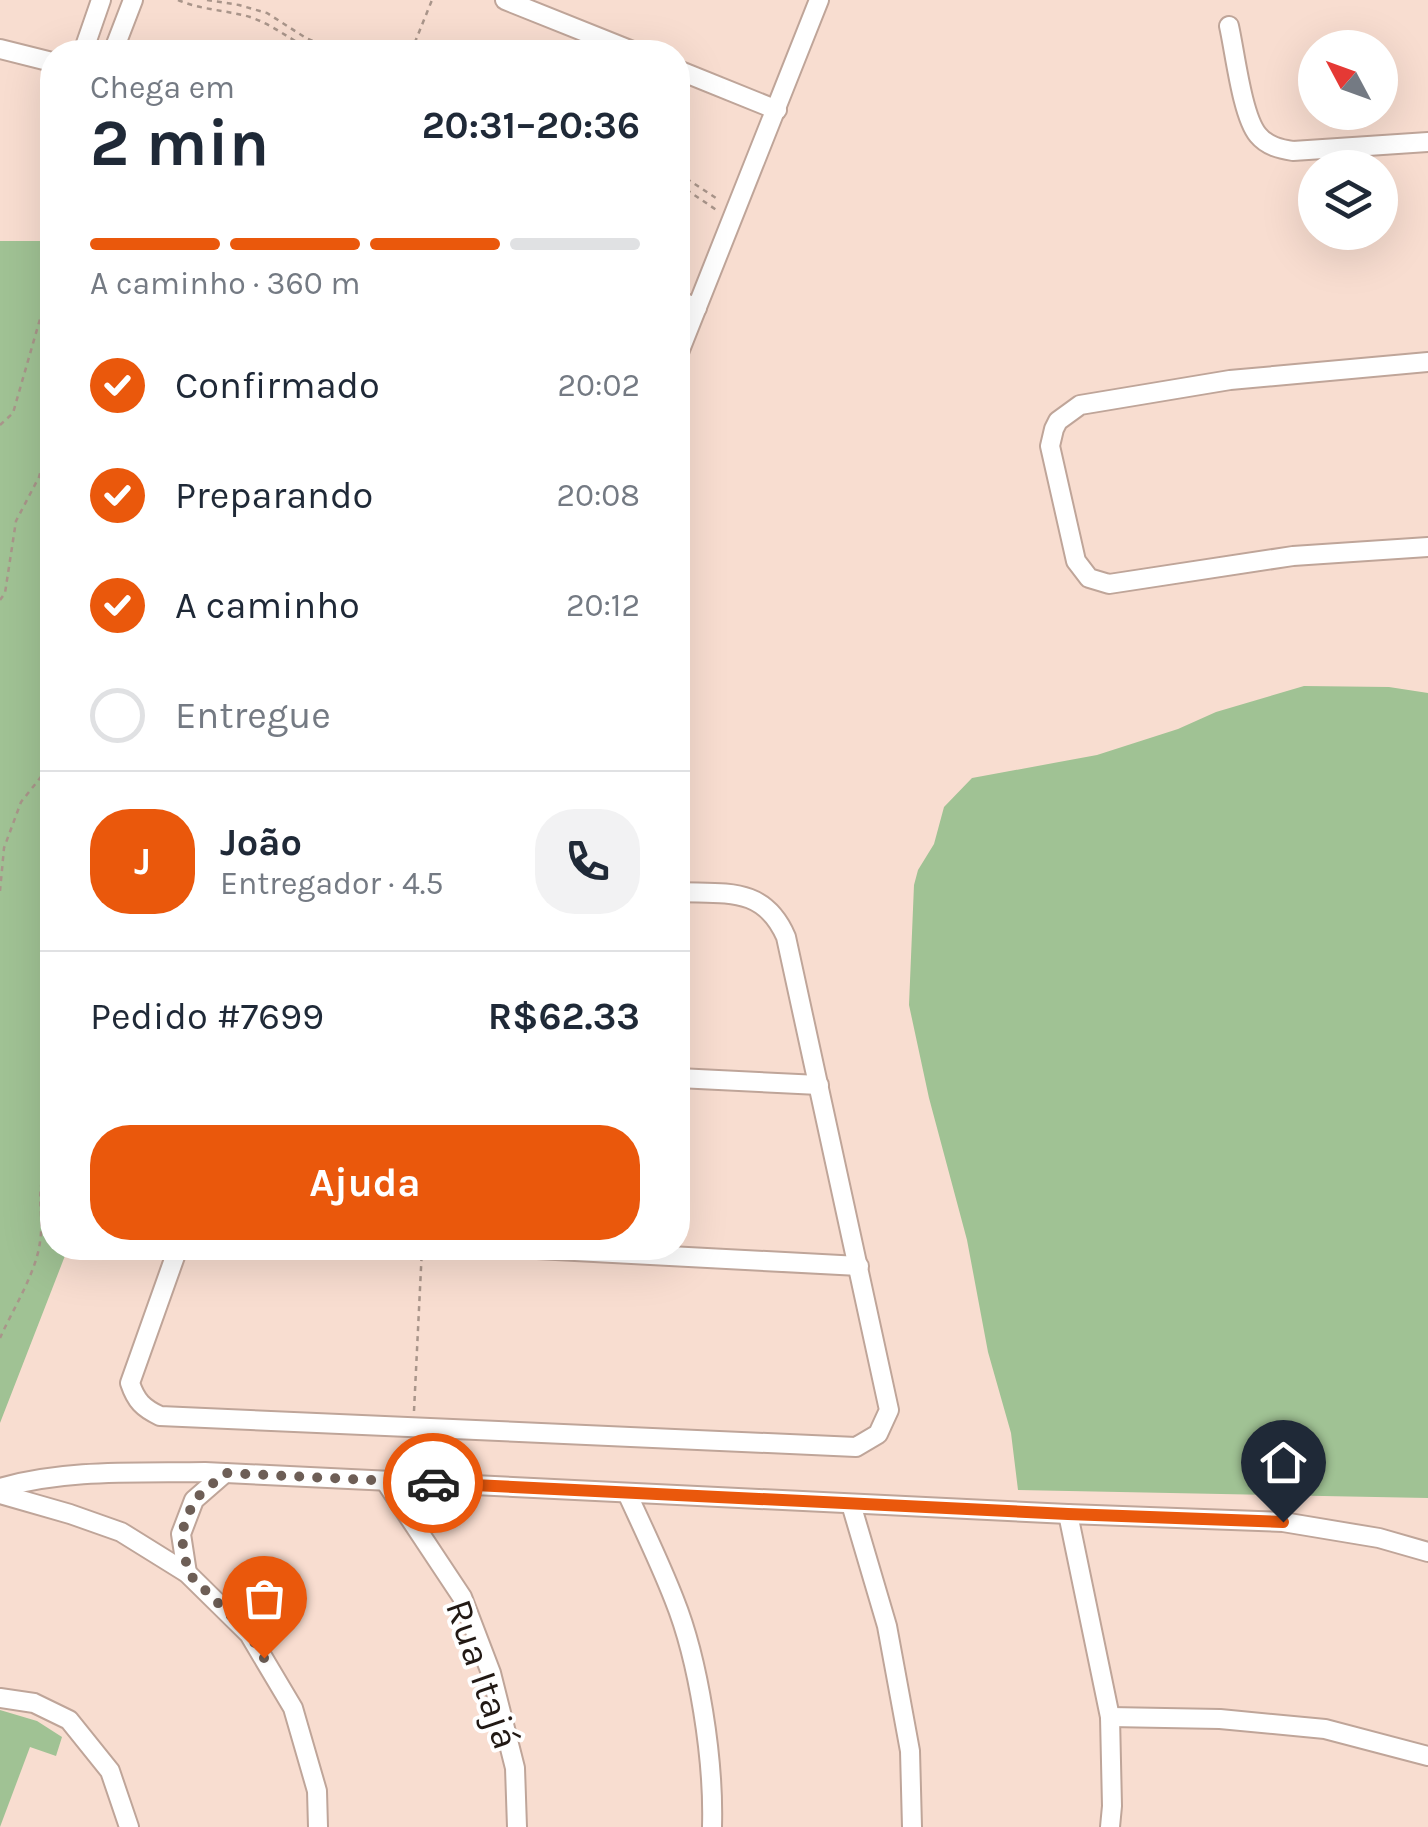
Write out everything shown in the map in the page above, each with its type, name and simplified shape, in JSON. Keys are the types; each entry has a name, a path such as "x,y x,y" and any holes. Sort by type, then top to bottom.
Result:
{"street":[{"path":"87,40 101,0"},
{"path":"117,40 132,0"},
{"path":"505,0 605,40"},
{"path":"690,325 819,0"},
{"path":"1229,26 1250,121 1259,137 1274,148 1294,152 1428,142"},
{"path":"0,49 40,59"},
{"path":"690,75 777,110"},
{"path":"690,305 697,308"},
{"path":"1428,362 1230,380 1080,405 1058,420 1050,446 1076,562 1090,578 1108,584 1293,556 1428,548"},
{"path":"174,1260 130,1384 136,1400 160,1416 856,1447 878,1434 889,1410 786,937 778,918 762,903 740,894 690,892"},
{"path":"690,1079 819,1085"},
{"path":"690,1257 859,1266"},
{"path":"0,1491 20,1482 104,1473 225,1473 1283,1522 1378,1538 1428,1552"},
{"path":"188,1573 181,1534 194,1500 225,1473"},
{"name":"Rua Itajá","path":"385,1481 462,1598 485,1658 515,1768 517,1827"},
{"path":"0,1491 122,1532 188,1573 249,1634 294,1708 317,1791 318,1827"},
{"path":"627,1493 676,1602 699,1688 713,1802 712,1827"},
{"path":"850,1504 888,1626 910,1751 912,1827"},
{"path":"1068,1514 1110,1717 1110,1827"},
{"path":"0,1698 34,1703 69,1720 110,1771 130,1827"},
{"path":"1110,1717 1220,1719 1324,1729 1428,1756"}],"path":[{"path":"178,0 263,22 295,40"},
{"path":"207,0 267,13 312,40"},
{"path":"417,40 432,0"},
{"path":"690,180 734,217"},
{"path":"690,191 734,217"},
{"path":"0,425 12,413 40,319"},
{"path":"0,600 6,593 16,521 40,473"},
{"path":"0,891 4,848 21,802 40,778"},
{"path":"40,1188 40,1216"},
{"path":"0,1338 40,1244"},
{"path":"413,1427 421,1260"}],"green space":[{"path":"0,241 40,241 40,1260 63,1260 0,1423"},
{"path":"1304,686 1389,687 1428,693 1428,1498 1018,1490 1011,1433 988,1352 967,1240 909,1005 918,870 934,844 944,807 972,778 1097,755 1178,729 1216,712"},
{"path":"0,1710 37,1721 62,1737 56,1756 30,1747 0,1827"}],"way so far":[{"path":"264,1658 249,1634 188,1573 181,1534 194,1500 225,1473 433,1483"}],"route":[{"path":"433,1483 1283,1522"}]}
